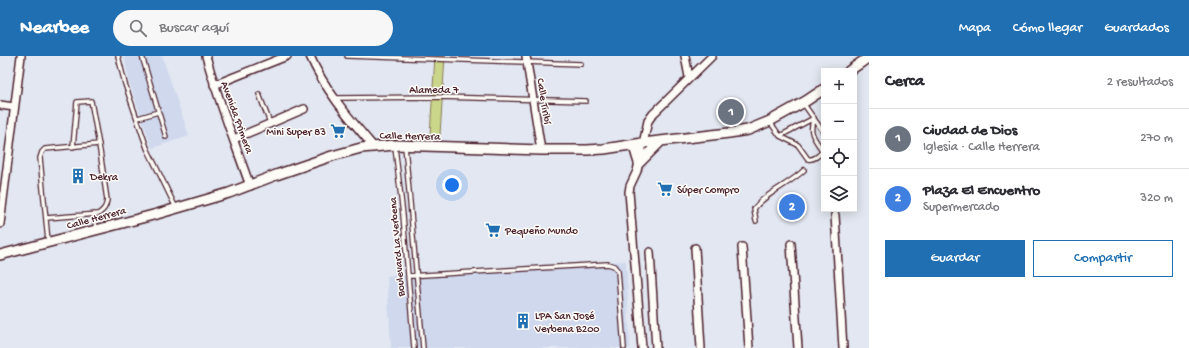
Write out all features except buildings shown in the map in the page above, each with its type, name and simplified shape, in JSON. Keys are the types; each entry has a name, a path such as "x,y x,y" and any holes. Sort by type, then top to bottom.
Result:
{"street":[{"path":"0,224 21,56"},
{"name":"Avenida Primera","path":"206,56 214,85 250,186"},
{"path":"214,85 287,56"},
{"path":"310,56 335,98 358,129 373,146"},
{"path":"685,56 689,77"},
{"path":"642,348 628,192 636,175 648,121 689,77 712,56"},
{"path":"853,68 869,57"},
{"name":"Calle Tiribí","path":"527,59 541,150"},
{"name":"Calle Herrera","path":"0,255 229,193 332,156 373,146 541,150 604,149 748,130 770,122 803,103 821,90"},
{"path":"0,105 14,107"},
{"path":"234,139 304,109"},
{"path":"639,163 661,141"},
{"path":"630,145 634,150 639,163"},
{"path":"836,215 843,348"},
{"path":"791,244 798,348"},
{"path":"742,247 749,348"},
{"path":"695,248 701,348"},
{"path":"650,252 656,348"}],"lane":[{"path":"118,56 125,84 148,148 177,208"},
{"path":"142,56 166,137"},
{"path":"347,56 527,59 581,64"},
{"path":"259,94 270,124"},
{"name":"Alameda 7","path":"335,98 438,97 586,101"},
{"path":"46,218 94,214 102,211 106,206 107,200 99,144 91,102 77,102 73,147"},
{"path":"803,103 821,128"},
{"path":"138,118 158,112"},
{"path":"770,122 780,136 798,145 808,159 814,159 822,152 822,150 812,135 811,125 814,118"},
{"path":"780,136 814,118"},
{"path":"48,242 40,158 42,152 45,149 99,144"},
{"name":"Boulevard La Verbena","path":"395,146 403,215 414,348"},
{"name":"Boulevard La Verbena","path":"405,146 423,348"},
{"path":"756,221 754,209 758,203 796,178 804,170"},
{"path":"94,214 96,229"},
{"path":"403,215 411,214"},
{"path":"408,276 608,264 614,266 618,271 624,348"}],"shaded area":[{"path":"124,56 162,56 189,136 152,148 130,84"},
{"path":"626,261 630,348 391,348 387,276"}],"green space":[{"path":"435,56 445,56 440,135 430,135"}],"place":[{"name":"Ciudad de Dios","path":"731,112"},
{"name":"Mini Super 83","path":"338,131"},
{"name":"Dekra","path":"78,176"},
{"name":"Súper Compro","path":"665,189"},
{"name":"Plaza El Encuentro","path":"792,207"},
{"name":"Pequeño Mundo","path":"493,230"},
{"name":"LPA San José Verbena B200","path":"523,321"}]}
